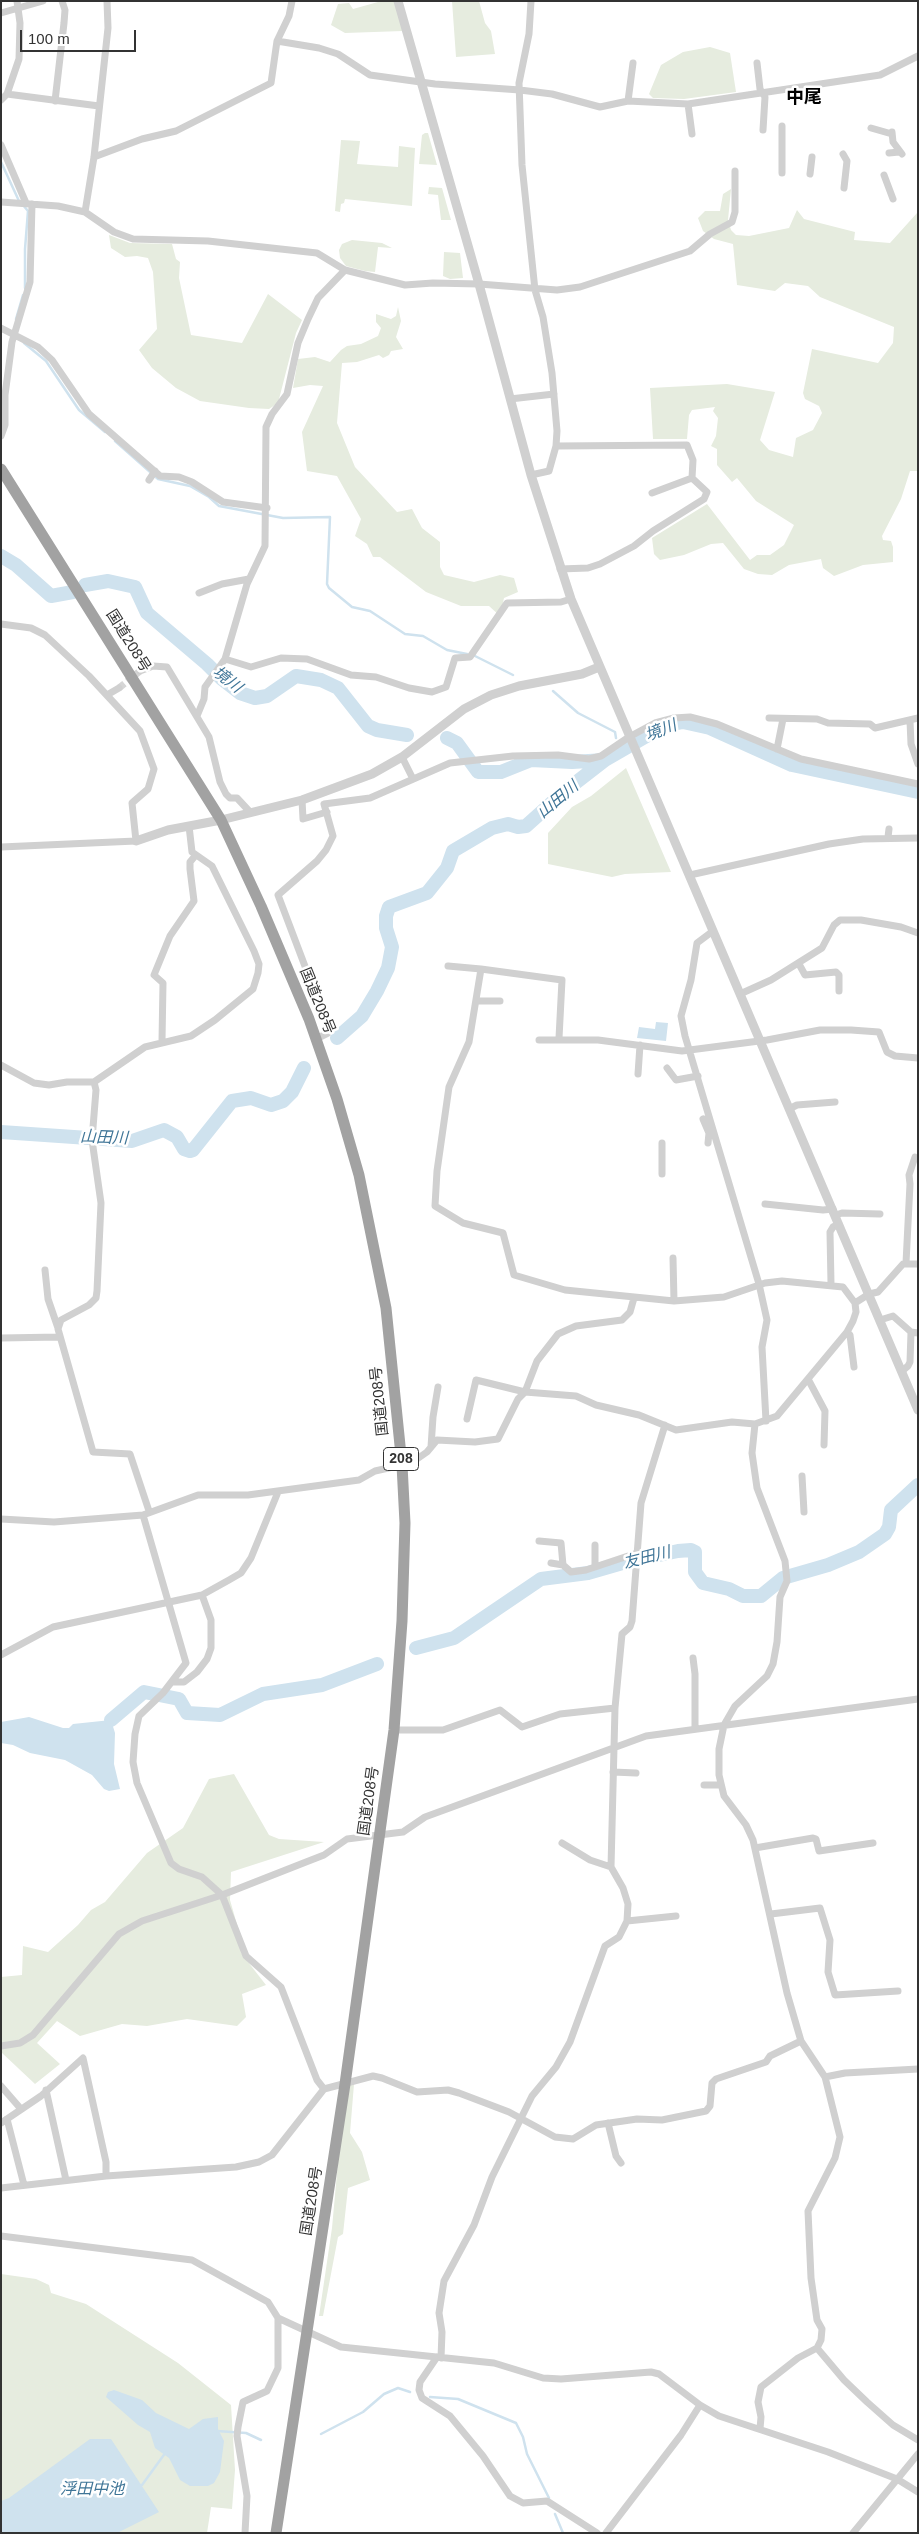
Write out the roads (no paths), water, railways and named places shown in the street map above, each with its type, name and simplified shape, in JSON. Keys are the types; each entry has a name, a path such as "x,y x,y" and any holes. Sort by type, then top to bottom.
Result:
{"highway":[{"name":"国道208号","path":"1,469 221,820 261,906 316,1039 337,1099 359,1175 386,1308 402,1465 404,1533 402,1621 394,1730 345,2084 276,2533"}],"street":[{"path":"1,13 18,5 43,1"},
{"path":"55,101 65,17 62,1"},
{"path":"85,212 94,157 98,106 108,28 107,1"},
{"path":"94,157 142,139 176,131 271,83 278,41 289,16 292,1"},
{"path":"398,1 480,284 531,475 571,599 918,1410"},
{"path":"531,1 529,34 520,90 522,165 535,290 543,317 554,394 556,446 549,471 531,475"},
{"path":"1,100 7,94 19,60 18,5"},
{"path":"278,41 319,48 338,54 370,75 435,84 552,94 600,107 628,101 688,104 880,75 918,56"},
{"path":"757,62 760,89 766,97 764,130"},
{"path":"628,101 633,63"},
{"path":"812,100 816,85"},
{"path":"7,94 98,106"},
{"path":"688,104 692,134"},
{"path":"782,126 782,173"},
{"path":"871,128 892,133 900,153 889,153"},
{"path":"1,145 4,156 27,203 30,282 14,334 3,395 5,425 1,436"},
{"path":"843,154 847,161 844,188"},
{"path":"810,174 812,157"},
{"path":"1,202 58,206 85,212 114,232 133,240 208,241 317,253 345,270 406,285 433,283 480,284 522,286 535,290 556,290 580,287 690,251 710,234 732,222 735,212 735,171"},
{"path":"884,175 893,199"},
{"path":"197,716 204,699 205,687 225,659 250,580 265,546 267,518 266,427 272,414 287,394 298,342 318,298 345,270"},
{"path":"1,328 38,347 52,360 89,414 154,472 160,476 179,477 192,482 224,502 267,509"},
{"path":"510,399 554,394"},
{"path":"556,446 688,445 693,460 692,478"},
{"path":"148,480 154,472"},
{"path":"652,493 692,478"},
{"path":"560,569 588,568 600,564 634,546 653,531 704,499 707,492 692,478"},
{"path":"199,593 222,584 250,580"},
{"path":"225,659 251,667 281,658 308,659 351,675 376,677 409,688 432,692 446,687 455,658 470,657 507,603 561,602 571,599"},
{"path":"1,624 31,628 45,635 107,695 140,731 153,763 154,775 148,789 132,803 136,841"},
{"path":"140,671 153,666 167,667 210,739 220,782 226,794 230,798 236,798 250,812"},
{"path":"1,847 136,841 168,830 221,820 302,800 372,774 402,757 464,709 491,695 519,686 582,674 599,667"},
{"path":"107,695 119,688"},
{"path":"316,1039 328,1033 328,1027 278,895 317,861 326,850 333,836 324,804 370,798 450,762 558,755 588,758 601,756 665,720 690,717 717,724 802,759 918,784"},
{"path":"769,718 817,719 828,722 870,724 875,728 918,718"},
{"path":"777,749 783,719"},
{"path":"910,721 911,744 918,764"},
{"path":"402,757 413,779"},
{"path":"302,800 303,819 327,812"},
{"path":"1,1065 34,1083 49,1085 67,1082 94,1082 145,1047 162,1041 191,1036 215,1020 253,989 259,964 254,951 212,866 195,856 192,852 189,826"},
{"path":"888,837 889,829"},
{"path":"690,875 829,844 888,837 918,838"},
{"path":"162,1041 163,983 154,976 170,936 194,901 190,862 195,856"},
{"path":"740,994 799,964 822,948 834,924 840,920 861,920 900,927 918,933"},
{"path":"713,930 697,943 691,980 681,1016 759,1284 767,1320 762,1347 766,1421"},
{"path":"799,964 805,975 836,972 839,975 839,990"},
{"path":"448,966 562,980 559,1038"},
{"path":"466,1419 476,1380 524,1392 569,1394 685,1430 732,1422 754,1424 766,1421 777,1416 847,1332 856,1312 855,1303 843,1287 831,1284 782,1281 759,1284 724,1297 674,1301 634,1298 627,1295 599,1295 565,1290 514,1275 503,1234 463,1223 435,1206 449,1087 469,1042 481,969"},
{"path":"476,1001 500,1001"},
{"path":"539,1040 559,1038 690,1050 759,1041 820,1030 879,1032 887,1052 895,1056 918,1058"},
{"path":"638,1074 640,1045"},
{"path":"667,1068 676,1080 698,1076"},
{"path":"94,1082 96,1090 92,1137 101,1203 98,1290 96,1298 89,1305 61,1320 59,1337 93,1452 130,1454 168,1602 186,1663 173,1682 139,1716 135,1734 133,1762 137,1782 168,1857 174,1867 202,1877 222,1895 237,1927 246,1956 282,1987 317,2080 324,2089"},
{"path":"789,1109 797,1105 835,1102"},
{"path":"702,1119 708,1133 708,1143"},
{"path":"662,1143 662,1174"},
{"path":"906,1263 909,1175 915,1157"},
{"path":"766,1204 823,1210 836,1216"},
{"path":"831,1284 830,1232 836,1216 842,1213 880,1214"},
{"path":"673,1258 674,1301"},
{"path":"855,1303 869,1294 878,1292 895,1272 906,1263 918,1264"},
{"path":"45,1270 48,1298 59,1328"},
{"path":"1,1519 54,1522 146,1513 198,1495 248,1495 360,1480 376,1471 402,1465 427,1452 437,1440 475,1442 498,1439 518,1399 524,1392 537,1361 558,1334 576,1326 622,1320 630,1312 634,1298"},
{"path":"880,1320 893,1316 915,1333 910,1362 902,1371"},
{"path":"847,1332 850,1336 854,1367"},
{"path":"1,1338 59,1337"},
{"path":"808,1379 825,1411 824,1445"},
{"path":"431,1447 434,1407 438,1387"},
{"path":"754,1424 753,1462 757,1488 785,1561 787,1578 780,1597 777,1642 772,1667 767,1676 742,1697 724,1725 718,1761 720,1785 724,1796 746,1826 755,1848 771,1914 776,1950 801,2041 825,2077 840,2137 835,2158 808,2211 811,2278 815,2308 822,2329 818,2348"},
{"path":"597,2533 547,2501 523,2503 510,2496 483,2456 450,2416 422,2398 418,2390 420,2382 439,2358 442,2332 439,2313 444,2281 474,2225 492,2177 520,2118 532,2096 556,2067 570,2042 605,1946 619,1937 627,1921 628,1904 623,1888 611,1867 615,1708 622,1634 630,1627 632,1621 641,1503 665,1425"},
{"path":"802,1476 804,1512"},
{"path":"1,1655 53,1627 202,1595 241,1573 251,1558 278,1492"},
{"path":"539,1541 561,1543 563,1565"},
{"path":"595,1567 596,1545"},
{"path":"551,1562 563,1565 571,1572 637,1554"},
{"path":"173,1682 184,1682 207,1660 211,1648 210,1620 202,1595"},
{"path":"693,1658 695,1674 695,1729"},
{"path":"1,2046 20,2042 32,2035 119,1934 142,1921 222,1895 324,1855 347,1840 403,1832 426,1817 646,1736 918,1699"},
{"path":"394,1730 443,1730 500,1710 522,1727 560,1714 615,1708"},
{"path":"612,1772 637,1773"},
{"path":"704,1785 720,1785"},
{"path":"755,1848 812,1838 816,1839 819,1852 873,1843"},
{"path":"562,1843 590,1860 611,1867"},
{"path":"771,1914 820,1908 830,1940 828,1972 835,1995 898,1991"},
{"path":"627,1921 676,1916"},
{"path":"1,2188 106,2176 236,2167 258,2162 272,2155 324,2089 373,2076 418,2092 448,2090 458,2092 520,2118 555,2137 573,2139 596,2124 637,2119 662,2120 706,2110 710,2106 712,2083 716,2079 766,2062 770,2056 801,2041"},
{"path":"24,2185 4,2121 46,2090 83,2058 106,2162 106,2176"},
{"path":"825,2077 845,2073 918,2069"},
{"path":"1,2086 21,2109"},
{"path":"46,2090 66,2180"},
{"path":"608,2123 616,2156 621,2163"},
{"path":"1,2236 192,2260 268,2302 278,2318 278,2368 267,2391 243,2402 237,2436 246,2496 245,2533"},
{"path":"278,2318 341,2348 494,2363 543,2378 561,2379 651,2372 659,2374 700,2405 719,2416 794,2439 897,2479 918,2492"},
{"path":"760,2429 761,2418 758,2402 761,2387 798,2358 818,2348"},
{"path":"818,2348 844,2380 866,2402 893,2425 918,2440"},
{"path":"606,2533 681,2435 700,2405"},
{"path":"853,2533 918,2454"}],"water":[{"path":"656,1022 668,1023 666,1041 637,1038 639,1027 655,1029"},
{"path":"29,1717 63,1728 69,1728 73,1724 111,1720 115,1733 114,1764 120,1789 109,1791 104,1789 92,1775 65,1760 30,1753 13,1745 1,1743 1,1722"},
{"path":"114,2390 142,2400 156,2413 189,2429 203,2419 218,2417 218,2429 224,2441 220,2472 214,2483 208,2486 190,2486 180,2480 169,2458 155,2448 150,2432 138,2425 106,2397 108,2392"},
{"name":"浮田中池","path":"90,2439 111,2439 159,2512 117,2533 1,2533 1,2501 9,2498"}],"waterway":[{"path":"1,162 19,201"},
{"path":"23,205 28,211 25,249 25,288"},
{"path":"16,319 23,295"},
{"path":"24,343 46,361 79,410 105,432"},
{"path":"115,441 158,479 190,486 209,497 219,506 283,518 330,517 327,584 329,588 352,607 370,611 405,634 423,636 447,650 467,654"},
{"name":"境川","path":"1,556 16,565 51,596 73,592"},
{"name":"境川","path":"85,585 108,581 135,587 147,613 240,693 255,698 267,696 296,676 321,680 338,688 368,726 377,730 407,735"},
{"path":"473,655 513,675"},
{"path":"553,691 578,713 615,732 616,738"},
{"name":"境川","path":"447,738 457,743 478,772 501,772 531,760 572,762 605,760 668,725 683,722 710,728 792,765 918,792"},
{"name":"山田川","path":"337,1038 362,1016 388,968 392,947 386,928 386,916 389,907 427,893 447,868 453,851 492,828 508,824 518,827 526,826 565,791 605,760"},
{"name":"山田川","path":"1,1132 132,1141 164,1130 177,1137 184,1149 190,1151 193,1150 232,1101 251,1098 271,1105 283,1101 292,1092 304,1068"},
{"name":"友田川","path":"416,1648 454,1638 541,1579 588,1573 626,1562 678,1551 691,1550 695,1552 695,1572 703,1583 729,1589 743,1596 761,1596 783,1578 828,1565 859,1552 885,1534 889,1527 891,1510 918,1485"},
{"name":"友田川","path":"111,1720 144,1692 179,1699 187,1713 220,1715 263,1694 322,1685 377,1664"},
{"path":"321,2434 363,2412 384,2394 398,2388 410,2392"},
{"path":"430,2397 458,2399 516,2423 523,2437 527,2454 549,2498"},
{"path":"217,2431 246,2433 261,2440"},
{"path":"139,2486 142,2485 166,2452"},
{"path":"555,2514 563,2533"}],"tunnel":[{"path":"119,688 140,671"}],"district":[{"name":"中尾","path":"804,98"}]}
